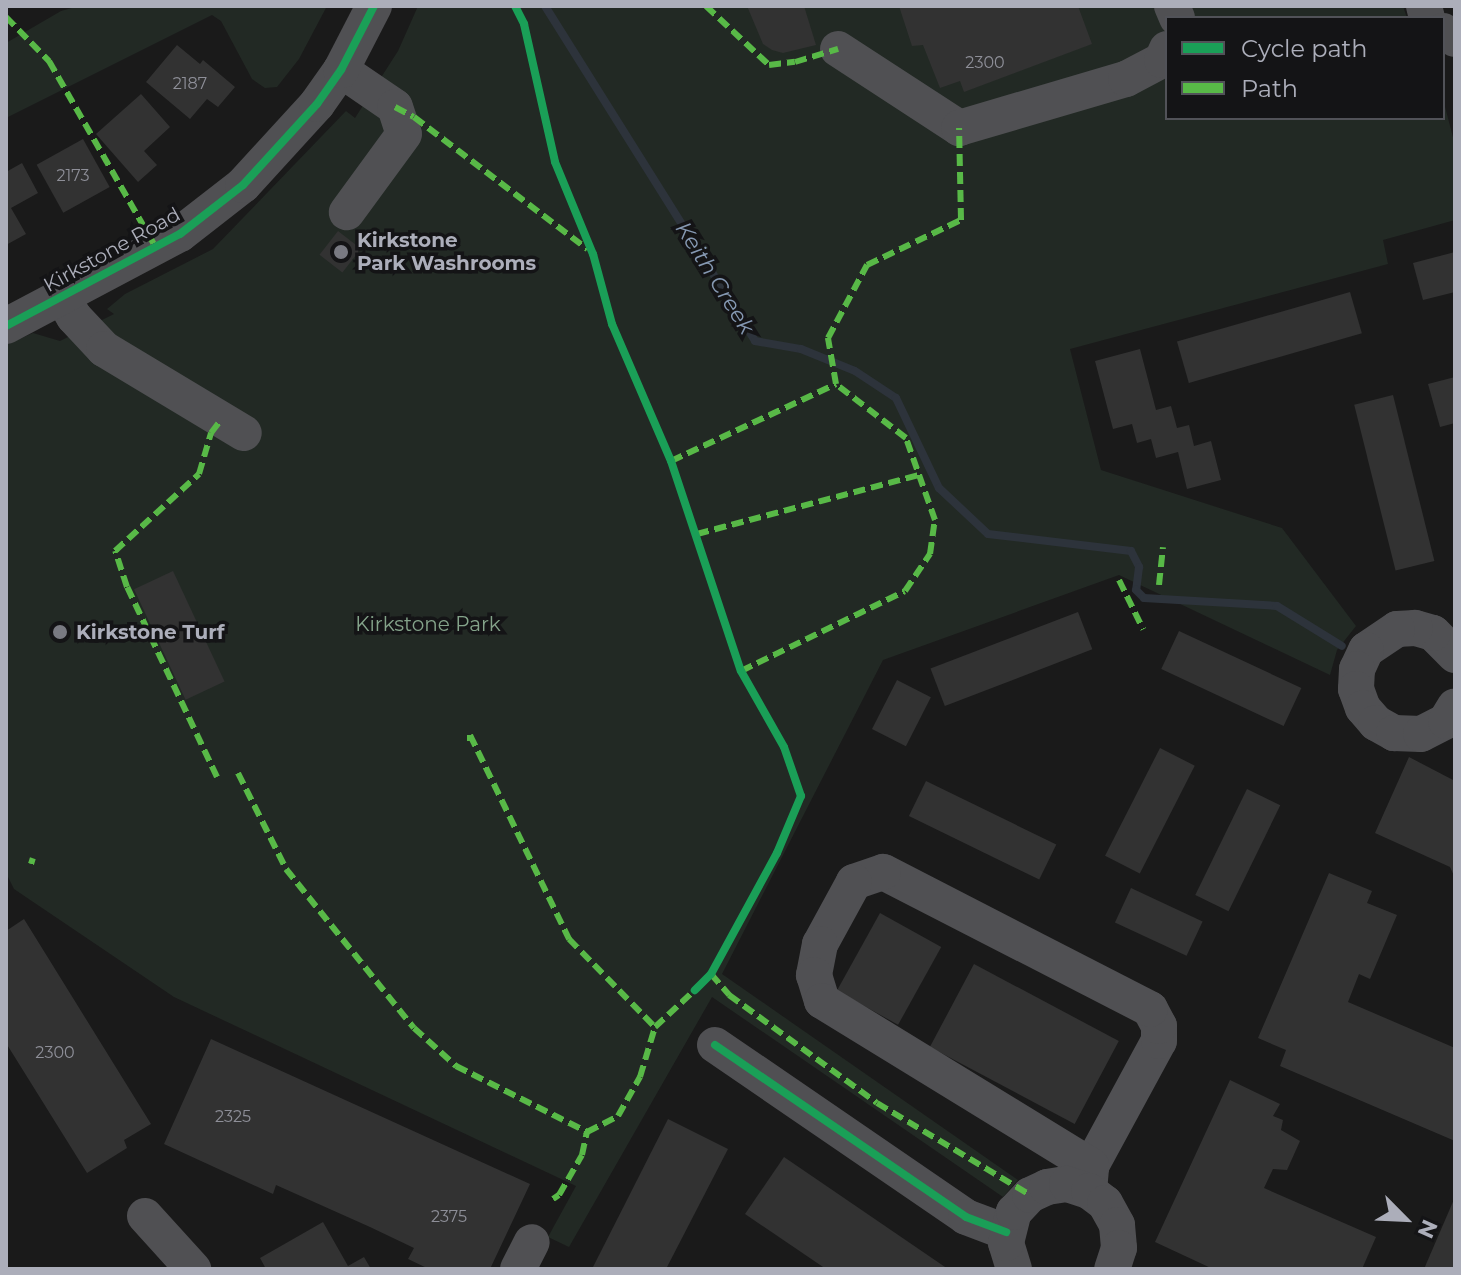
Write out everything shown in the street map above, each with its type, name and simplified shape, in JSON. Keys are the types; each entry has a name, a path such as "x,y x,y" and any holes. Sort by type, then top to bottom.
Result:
{"street":[{"name":"Kirkstone Road","path":"6,326 180,234 243,185 282,146 341,70 374,6"},
{"path":"838,49 959,128 1126,79 1162,60 1165,53"},
{"path":"341,70 395,107 404,134 347,212"},
{"path":"62,297 74,317 104,349 244,433"},
{"path":"1455,655 1433,633 1415,628 1397,629 1366,650 1357,669 1356,689 1363,708 1376,723 1394,733 1421,734 1446,721 1455,706"},
{"path":"1090,1179 1159,1041 1159,1026 1150,1009 883,872 854,882 834,912 820,944 814,975 822,1001 1090,1179 1117,1225 1119,1248 1112,1269"},
{"path":"715,1045 966,1217 1006,1232"},
{"path":"1014,1269 1006,1232 1014,1212 1030,1195 1047,1187 1090,1179"},
{"path":"145,1216 193,1269"}],"green space":[{"path":"79,6 327,6 299,59 277,87 265,88 252,79 221,21 212,15 6,118 6,43 61,11"},
{"name":"Kirkstone Park","path":"418,6 1403,6 1406,16 1165,16 1165,120 1445,120 1445,107 1455,145 1455,220 1383,240 1388,264 1070,349 1101,470 1282,528 1356,626 1337,650 1330,675 1119,575 883,660 722,974 1018,1180 1003,1197 712,997 569,1247 548,1237 576,1186 174,997 14,889 6,873 6,345 33,333 60,341 114,314 107,309 125,294 213,249 346,111 355,118 398,51"}],"building":[{"path":"747,6 804,6 816,45 783,53 772,50 763,44"},
{"path":"899,6 1078,6 1092,44 964,92 960,81 940,88 923,45 912,46"},
{"path":"177,45 200,64 203,60 235,87 218,107 207,99 190,119 146,82"},
{"path":"141,94 170,127 144,151 157,165 138,182 96,134"},
{"path":"83,139 110,187 63,213 37,165"},
{"path":"22,163 38,193 11,208 26,234 6,245 6,172"},
{"name":"Kirkstone Park Washrooms","path":"338,231 361,249 342,272 320,255"},
{"path":"1455,252 1455,292 1423,300 1413,263"},
{"path":"1350,292 1362,333 1189,383 1177,342"},
{"path":"1140,349 1156,410 1171,406 1177,428 1189,425 1194,446 1211,441 1221,480 1187,489 1178,452 1156,458 1151,439 1137,443 1132,424 1113,429 1095,361"},
{"path":"1455,377 1455,423 1440,427 1428,384"},
{"path":"1393,395 1434,561 1396,571 1354,405"},
{"path":"173,571 225,682 186,700 134,589"},
{"path":"1078,612 1092,649 945,706 930,669"},
{"path":"1179,631 1301,688 1284,726 1161,669"},
{"path":"897,680 931,697 906,746 872,729"},
{"path":"1160,748 1195,766 1140,874 1105,856"},
{"path":"1409,757 1455,781 1455,878 1450,867 1375,833"},
{"path":"926,781 1056,845 1039,880 909,816"},
{"path":"1247,789 1280,805 1229,911 1195,895"},
{"path":"1329,873 1372,891 1367,903 1397,915 1370,979 1359,974 1348,1002 1455,1048 1455,1141 1280,1066 1286,1050 1258,1038"},
{"path":"1131,888 1203,921 1187,956 1115,922"},
{"path":"880,913 941,947 898,1025 837,991"},
{"path":"24,919 151,1124 124,1140 127,1148 87,1173 6,1043 6,931"},
{"path":"974,964 1119,1041 1075,1124 930,1047"},
{"path":"211,1039 530,1184 490,1269 429,1269 408,1259 414,1248 370,1227 276,1185 273,1194 164,1144"},
{"path":"1230,1080 1280,1104 1273,1116 1283,1120 1281,1130 1300,1141 1287,1170 1273,1169 1264,1188 1376,1237 1362,1269 1213,1269 1155,1242"},
{"path":"668,1119 728,1149 666,1269 592,1269"},
{"path":"784,1157 948,1269 826,1269 745,1214"},
{"path":"1455,1197 1455,1269 1424,1269"},
{"path":"323,1222 348,1266 364,1257 371,1269 266,1269 260,1258"}],"waterway":[{"name":"Keith Creek","path":"545,6 755,341 801,349 855,371 896,398 939,488 988,534 1131,551 1139,567 1136,590 1144,598 1277,606 1342,646"}],"marked path":[{"path":"706,6 769,65 795,62 838,49"},
{"path":"6,17 49,61 156,248"},
{"path":"395,107 414,117 587,249"},
{"path":"741,671 905,591 930,554 935,520 906,438 836,384 828,338 867,265 961,220 959,128"},
{"path":"671,461 836,384"},
{"path":"217,777 127,587 115,551 199,474 211,433 220,421"},
{"path":"697,534 919,475"},
{"path":"1159,585 1163,547"},
{"path":"1119,580 1143,629"},
{"path":"470,741 470,735 569,939 655,1027"},
{"path":"238,773 286,869 414,1028 456,1066 587,1132"},
{"path":"31,864 33,858"},
{"path":"711,974 729,995 877,1103 1030,1195"},
{"path":"587,1132 618,1116 640,1077 655,1027 695,990"},
{"path":"553,1199 559,1195 582,1155 587,1132"}],"cycle path":[{"path":"6,326 180,234 243,185 317,104 341,70 374,6"},
{"path":"515,6 524,24 555,162 593,254 612,324 671,461 741,671 784,747 801,796 777,853 711,974 695,990"},
{"path":"715,1045 966,1217 1006,1232"}],"place":[{"name":"Kirkstone Park Washrooms","path":"341,252"},
{"name":"Kirkstone Turf","path":"60,632"}]}
